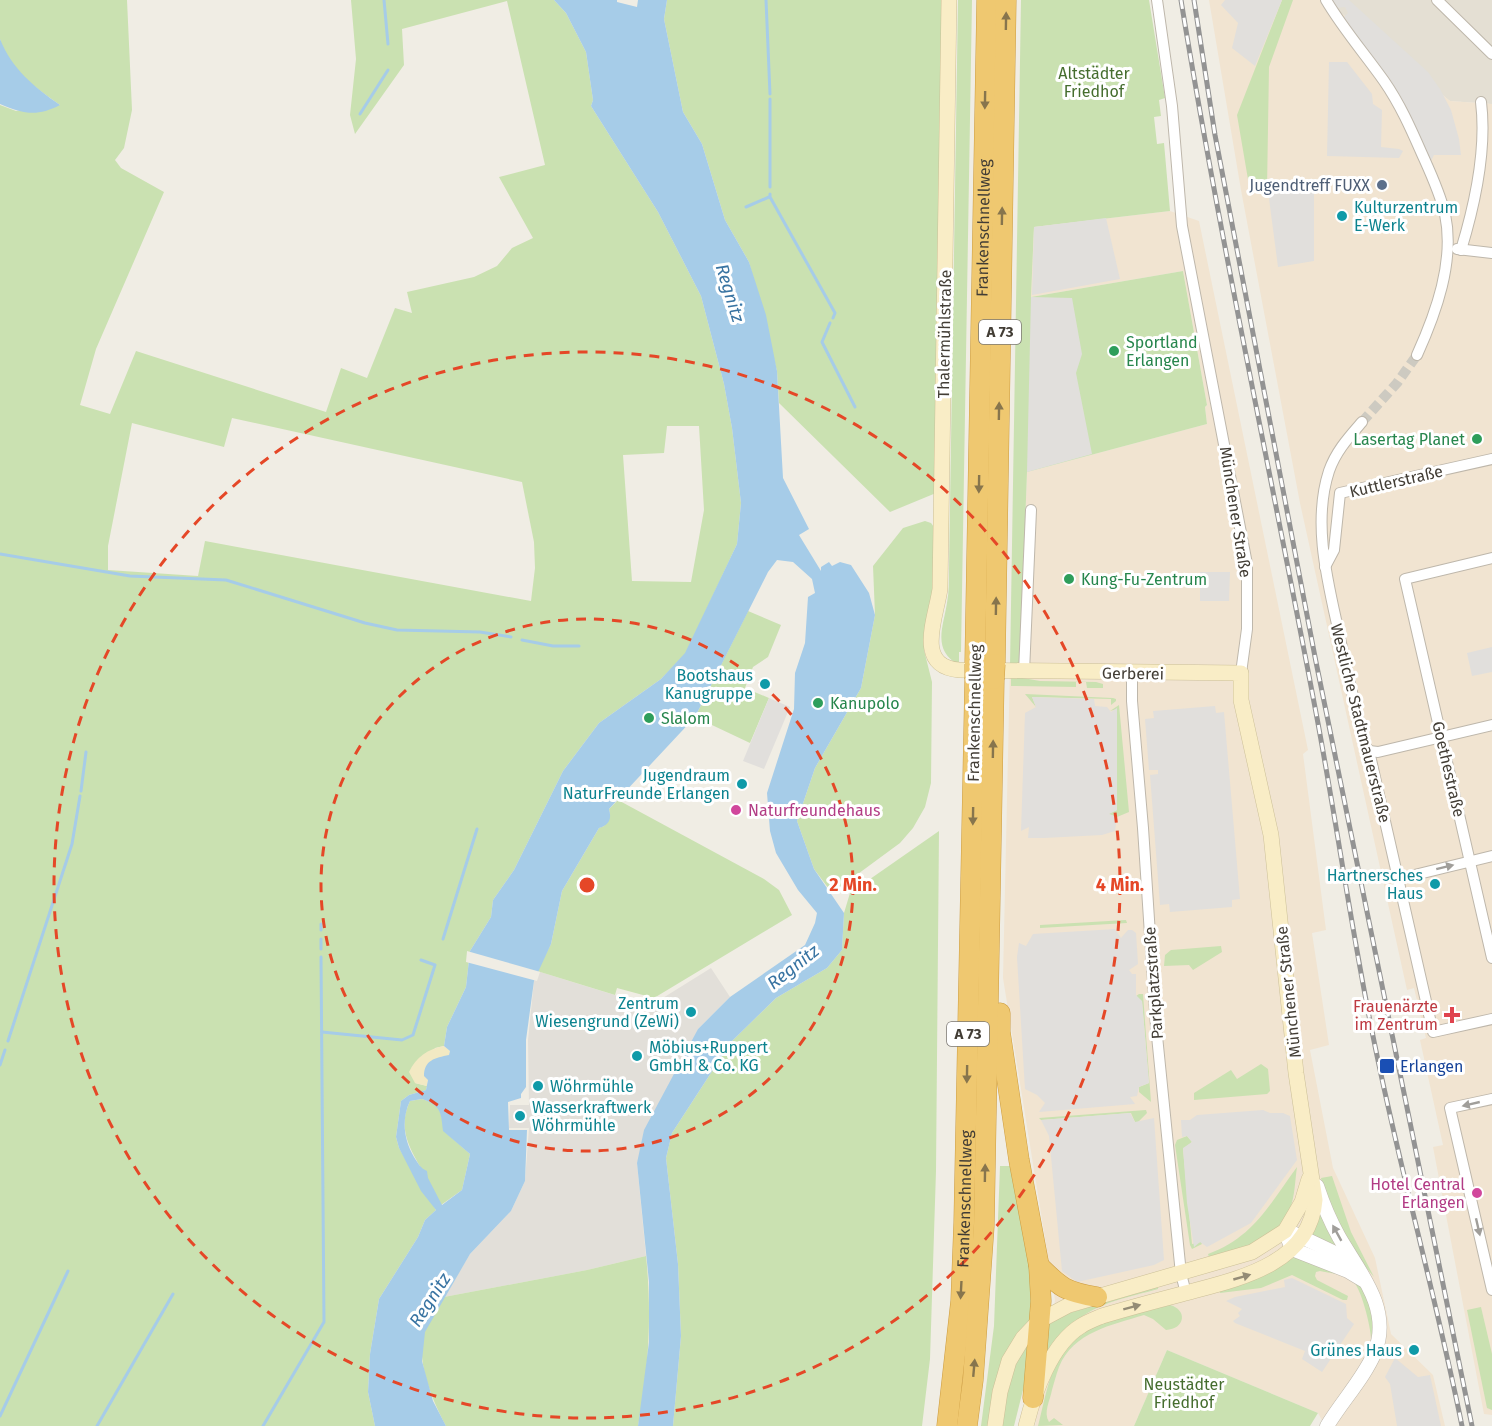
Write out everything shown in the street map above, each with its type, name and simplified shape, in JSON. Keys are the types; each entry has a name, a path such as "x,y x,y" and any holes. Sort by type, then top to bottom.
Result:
{"highway":[{"name":"Frankenschnellweg","path":"967,1426 975,1357 984,1226 989,933 985,680 987,0"},
{"name":"Frankenschnellweg","path":"946,1426 960,1301 964,1223 985,680 1006,0"},
{"path":"989,933 999,982 1000,1032 1014,1126 1039,1266 1041,1301 1033,1398"},
{"path":"1039,1266 1061,1287 1074,1293 1097,1297"}],"main road":[{"name":"Thalermühlstraße","path":"939,664 931,652 931,640 940,589 949,0"},
{"name":"Gerberei","path":"939,664 950,669 1024,672 1241,673"},
{"name":"Münchener Straße","path":"1241,673 1240,700 1271,835 1296,1073 1315,1200 1314,1213 1297,1243"},
{"name":"Münchener Straße","path":"994,1426 1009,1361 1023,1338 1039,1321 1069,1305 1252,1252 1285,1231 1302,1203 1310,1165"},
{"path":"1026,1426 1033,1398 1057,1350 1064,1340 1080,1326 1102,1316 1253,1274 1297,1243"}],"street":[{"name":"Münchener Straße","path":"1157,0 1172,106 1182,226 1247,564 1247,628 1241,673"},
{"path":"1326,0 1342,28 1384,81 1405,116 1442,203 1448,248 1438,297 1417,355"},
{"path":"1443,2 1492,54"},
{"path":"1461,250 1471,218 1479,163 1483,118 1481,102"},
{"path":"1448,248 1492,253"},
{"name":"Westliche Stadtmauerstraße","path":"1362,422 1344,441 1335,456 1326,482 1322,535 1325,567 1364,744 1369,751 1433,1032 1492,1019"},
{"name":"Kuttlerstraße","path":"1325,567 1334,550 1340,493 1492,459"},
{"path":"1024,672 1031,510"},
{"name":"Goethestraße","path":"1492,558 1405,579 1447,736 1470,861 1492,958"},
{"name":"Parkplatzstraße","path":"1132,673 1156,1026 1181,1274 1186,1293"},
{"path":"1369,751 1378,752 1492,725"},
{"path":"1398,879 1492,856"},
{"path":"1492,1099 1450,1108 1490,1267 1492,1290"},
{"path":"1310,1165 1326,1212 1374,1295 1379,1315 1376,1348 1370,1362 1327,1426"},
{"path":"1285,1231 1297,1243 1367,1283"}],"shaded area":[{"path":"1209,0 1325,0 1450,101 1492,104 1492,1415 1484,1414 1433,1147 1443,1145 1420,1040 1426,1038 1414,988 1407,990 1300,503 1241,190"},
{"path":"1225,0 1282,0 1255,66 1232,48 1238,23 1221,5"},
{"path":"1325,0 1492,0 1492,104 1450,101"},
{"path":"1331,0 1349,0 1428,72 1451,110 1461,155 1434,155 1431,161 1399,94 1343,18 1348,13 1345,7 1336,8"},
{"path":"1329,62 1347,62 1372,94 1373,104 1382,110 1381,147 1403,151 1399,158 1327,156"},
{"path":"1303,179 1314,179 1314,261 1278,267 1268,191 1278,182 1298,182"},
{"path":"1170,211 1199,221 1308,750 1303,754 1326,930 1312,933 1329,1045 1310,1050 1333,1168 1375,1258 1391,1334 1433,1375 1445,1426 1325,1426 1318,1413 1167,1350 1134,1426 1035,1426 1055,1300 1003,978 1010,666 1020,662 1027,472 1207,424 1205,407 1207,405 1183,271 1031,297 1034,227"},
{"path":"1106,218 1120,279 1032,295 1034,227"},
{"path":"1031,297 1072,298 1082,354 1076,373 1092,454 1027,472"},
{"path":"1200,572 1230,572 1229,601 1200,601"},
{"path":"1492,647 1492,672 1472,676 1467,653"},
{"path":"1032,697 1094,699 1095,706 1107,707 1111,712 1117,708 1117,810 1109,814 1117,817 1115,831 1102,835 1028,838 1029,827 1021,831 1025,713 1036,707"},
{"path":"769,698 790,707 764,769 743,761"},
{"path":"1215,706 1216,713 1224,712 1240,899 1232,900 1232,907 1170,912 1169,904 1160,905 1150,775 1158,774 1158,770 1149,770 1145,719 1154,718 1153,711"},
{"path":"1115,929 1121,938 1128,930 1136,933 1138,964 1129,970 1132,974 1136,974 1136,995 1142,1001 1149,1083 1139,1087 1137,1096 1130,1097 1135,1104 1039,1112 1045,1103 1037,1095 1025,1089 1017,957 1019,943 1026,946 1033,934"},
{"path":"711,968 730,997 698,1029 637,1163 646,1256 587,1270 444,1297 470,1254 511,1211 525,1181 529,1128 509,1128 510,1105 529,1105 528,1040 537,971 650,1006"},
{"path":"1263,1110 1290,1116 1297,1160 1251,1223 1207,1247 1200,1242 1194,1247 1187,1203 1183,1148 1192,1142 1187,1136 1182,1137 1181,1120 1190,1120 1197,1115"},
{"path":"1130,1113 1135,1122 1154,1118 1164,1260 1154,1265 1077,1282 1062,1271 1049,1136 1041,1120"},
{"path":"1292,1278 1346,1304 1347,1318 1354,1324 1322,1372 1302,1359 1305,1351 1235,1323 1233,1321 1240,1316 1238,1313 1242,1309 1226,1301 1235,1297 1285,1287 1284,1280"},
{"path":"1395,1358 1418,1377 1430,1375 1441,1426 1397,1426 1390,1384 1385,1377"}],"green space":[{"path":"0,0 127,0 132,110 124,148 115,160 121,168 164,192 96,349 80,405 110,414 136,351 326,412 341,368 367,378 395,308 412,313 407,292 474,277 497,266 512,248 533,238 499,177 545,165 507,1 402,29 404,65 355,134 350,115 356,59 351,0 554,0 566,13 586,52 593,100 591,106 658,212 701,296 724,384 732,428 741,503 737,544 686,653 661,679 599,723 563,771 514,870 493,900 491,917 470,951 466,987 447,1027 444,1046 435,1048 415,1083 427,1086 426,1090 409,1095 401,1101 396,1137 399,1148 436,1210 425,1220 418,1237 379,1299 370,1354 368,1392 375,1426 0,1426 0,105 16,111 60,105 24,77 8,59 0,39","holes":["232,418 522,482 534,542 535,568 531,601 205,541 198,576 108,570 108,546 132,423 224,447","667,426 699,426 704,510 691,582 632,581 623,455 664,453"]},
{"path":"667,0 944,0 936,493 890,512 779,403 777,371 749,262 725,220 702,144 683,112 664,19"},
{"path":"958,0 972,0 959,665 945,652 941,638 949,582"},
{"name":"Altstädter Friedhof","path":"1021,0 1149,0 1165,98 1159,100 1161,116 1154,117 1157,144 1164,143 1170,211 1034,227 1031,297 1183,271 1207,405 1205,407 1207,424 1027,472 1020,662 1010,666"},
{"path":"1282,0 1293,0 1269,67 1267,189 1250,191 1237,115"},
{"path":"925,521 931,523 936,530 935,589 924,650 932,682 931,783 925,807 913,828 900,843 832,893 814,869 797,821 815,768 861,688 875,615 873,566 903,528"},
{"path":"748,611 781,625 768,657 753,667 745,688 769,698 750,743 695,717"},
{"path":"1011,676 1040,681 1096,682 1103,684 1103,688 1087,688 1086,682 1076,682 1076,687 1011,686"},
{"path":"1025,694 1113,698 1116,701 1111,705 1111,699 1032,697 1036,707"},
{"path":"1119,705 1129,812 1117,817 1108,814 1117,810 1117,709 1110,711"},
{"path":"618,800 764,879 779,890 792,915 654,998 617,988 615,995 537,971 551,944 562,891 599,828 604,826 610,814 609,809"},
{"path":"939,831 936,1171 930,1359 922,1426 673,1426 681,1336 678,1264 666,1158 672,1133 731,1042 776,998 827,968 842,950 844,913 850,893"},
{"path":"1126,920 1127,923 1040,928 1040,925"},
{"path":"1221,946 1222,952 1193,970 1189,965 1164,966 1165,955 1171,950"},
{"path":"1143,994 1151,1102 1139,1092 1139,1087 1149,1083 1142,1001 1132,999"},
{"path":"1261,1064 1268,1069 1270,1091 1267,1094 1194,1100 1194,1093 1231,1070 1237,1079"},
{"path":"422,1099 437,1107 441,1114 444,1131 470,1154 462,1190 441,1205 412,1152 406,1136 406,1110 410,1101"},
{"path":"1146,1110 1147,1113 1138,1122 1135,1122 1131,1113 1041,1120 1039,1118"},
{"path":"1187,1136 1192,1142 1183,1149 1192,1244 1201,1242 1202,1244 1192,1249 1175,1145 1177,1140"},
{"path":"1000,1166 1014,1166 1031,1259 1035,1318 989,1426 981,1426 994,1326"},
{"path":"1297,1167 1290,1209 1276,1229 1256,1243 1210,1260 1208,1254 1224,1247 1249,1229 1269,1207"},
{"path":"1332,1176 1351,1232 1374,1277 1349,1243 1329,1204 1321,1178"},
{"path":"1319,1209 1342,1249 1309,1234"},
{"path":"646,1256 649,1299 648,1341 645,1384 638,1426 446,1426 426,1380 422,1354 425,1330 444,1297 587,1270"},
{"path":"1300,1257 1345,1274 1356,1282 1365,1292 1373,1320 1371,1339 1359,1290 1352,1280 1341,1275 1320,1271 1316,1272 1315,1276 1317,1280 1348,1296 1347,1300 1292,1275 1261,1288 1220,1293 1219,1289 1255,1279 1289,1259"},
{"path":"1158,1286 1158,1289 1115,1301 1084,1315 1046,1354 1046,1324 1063,1315"},
{"path":"1170,1305 1176,1307 1182,1315 1180,1323 1172,1329 1166,1330 1144,1315 1095,1332 1074,1346 1065,1355 1059,1367 1047,1410 1049,1422 1054,1418 1063,1425 1038,1426 1052,1373 1069,1344 1094,1326 1109,1320"},
{"path":"1481,1307 1492,1354 1492,1410 1487,1408 1467,1310"},
{"path":"1028,1341 1029,1366 1014,1426 1000,1426 1011,1370"},
{"name":"Neustädter Friedhof","path":"1167,1350 1318,1413 1310,1426 1134,1426"}],"sand":[{"path":"444,1046 450,1051 449,1055 428,1080 427,1086 415,1083 409,1072 415,1062 433,1049"}],"water":[{"name":"Regnitz","path":"554,0 617,0 617,2 637,7 638,0 667,0 664,19 683,112 702,144 725,220 749,262 766,315 777,371 783,478 809,529 799,535 821,571 821,567 829,562 832,566 840,562 851,565 869,593 875,615 861,688 815,768 797,821 814,869 844,913 842,950 827,968 776,998 731,1042 672,1133 666,1158 678,1264 681,1336 673,1426 638,1426 649,1342 649,1282 637,1163 644,1130 698,1029 730,997 805,945 817,913 798,890 776,853 770,831 767,793 794,709 795,673 805,643 808,597 815,593 812,579 793,562 777,560 768,572 695,717 609,809 609,821 599,828 562,891 551,944 534,981 526,1040 526,1087 521,1098 508,1102 509,1130 527,1130 525,1181 511,1211 470,1254 425,1332 422,1361 433,1401 446,1426 375,1426 368,1392 370,1354 379,1299 418,1237 425,1220 436,1210 421,1191 399,1148 396,1137 401,1101 409,1095 426,1090 428,1080 424,1076 426,1066 435,1059 449,1055 450,1051 444,1046 447,1027 466,987 470,951 491,917 493,900 514,870 563,771 599,723 661,679 685,653 737,544 741,503 732,428 724,384 701,296 658,212 591,106 593,100 586,52 566,13","holes":["422,1099 439,1110 443,1131 470,1154 462,1190 442,1205 428,1178 427,1171 419,1165 406,1137 407,1108 410,1101"]},
{"path":"0,39 17,68 60,105 37,113 30,113 0,104"}],"pier":[{"path":"467,951 540,972 537,981 466,962"}],"waterway":[{"path":"384,0 388,44"},
{"path":"766,0 770,94"},
{"path":"360,114 388,70"},
{"path":"770,99 770,187"},
{"path":"770,194 835,313 833,318"},
{"path":"746,207 769,197"},
{"path":"830,323 822,342 855,407"},
{"path":"0,554 130,576 226,580 365,623 397,630 480,632 511,637"},
{"path":"522,640 553,646 579,646"},
{"path":"81,791 86,752"},
{"path":"8,1041 72,844 80,796"},
{"path":"443,939 477,829"},
{"path":"321,924 321,930"},
{"path":"321,939 321,949"},
{"path":"263,1426 324,1322 321,957"},
{"path":"322,1032 402,1040 413,1035 435,965 421,960"},
{"path":"0,1065 5,1050"},
{"path":"0,1416 68,1271"},
{"path":"97,1426 173,1294"}],"tunnel":[{"path":"1362,422 1397,383 1417,355"}],"railway":[{"path":"1181,0 1229,269 1317,718 1366,1001 1384,1089 1462,1426"},
{"path":"1194,0 1215,135 1316,662 1472,1426"}],"place":[{"name":"Jugendtreff FUXX","path":"1382,185"},
{"name":"Kulturzentrum E-Werk","path":"1342,216"},
{"name":"Sportland Erlangen","path":"1114,351"},
{"name":"Lasertag Planet","path":"1477,439"},
{"name":"Kung-Fu-Zentrum","path":"1069,579"},
{"name":"Bootshaus Kanugruppe","path":"765,684"},
{"name":"Kanupolo","path":"818,703"},
{"name":"Slalom","path":"649,718"},
{"name":"Jugendraum NaturFreunde Erlangen","path":"742,784"},
{"name":"Naturfreundehaus","path":"736,810"},
{"name":"Hartnersches Haus","path":"1435,884"},
{"name":"Zentrum Wiesengrund (ZeWi)","path":"691,1012"},
{"name":"Frauenärzte im Zentrum","path":"1452,1015"},
{"name":"Möbius+Ruppert GmbH & Co. KG","path":"637,1056"},
{"name":"Erlangen","path":"1387,1066"},
{"name":"Wöhrmühle","path":"538,1086"},
{"name":"Wasserkraftwerk Wöhrmühle","path":"520,1116"},
{"name":"Hotel Central Erlangen","path":"1477,1193"},
{"name":"Grünes Haus","path":"1414,1350"}]}
